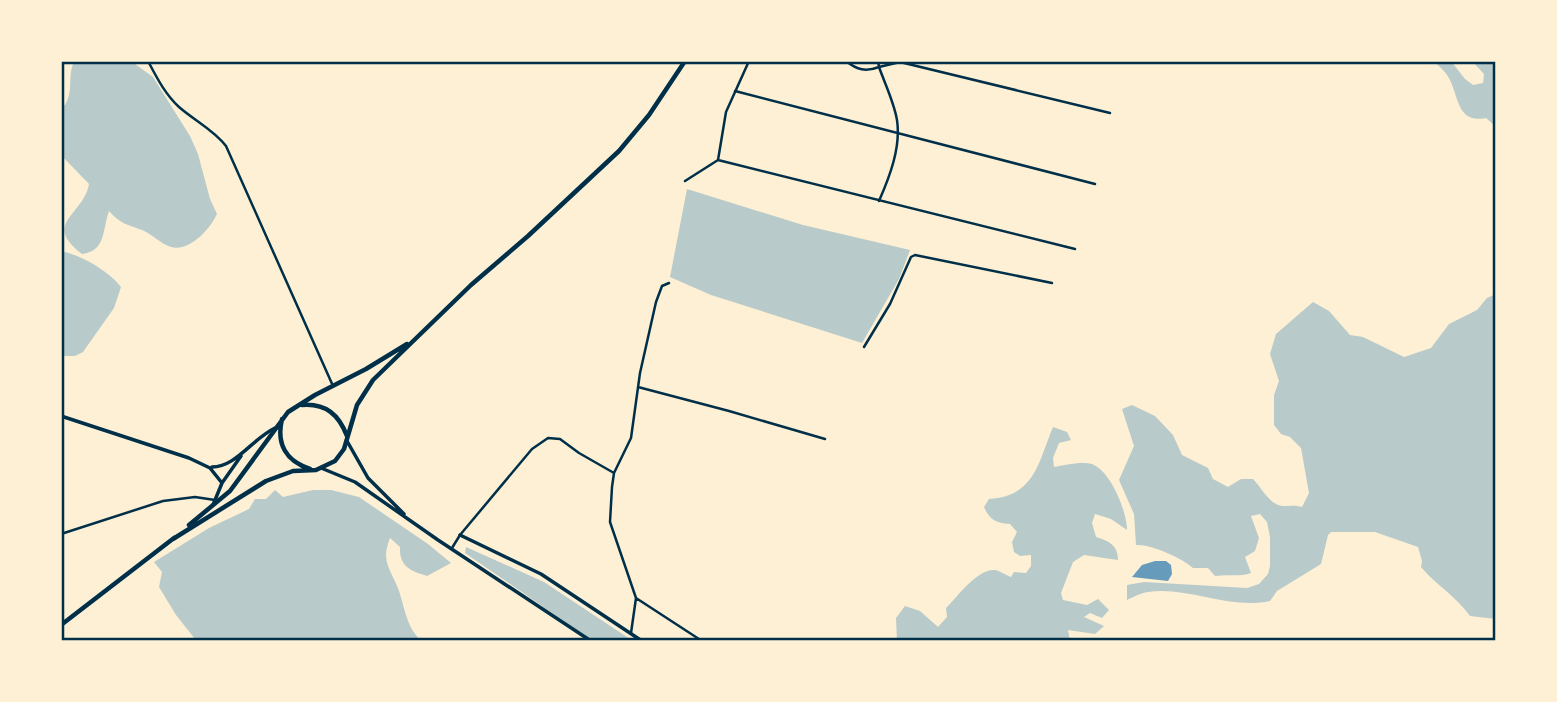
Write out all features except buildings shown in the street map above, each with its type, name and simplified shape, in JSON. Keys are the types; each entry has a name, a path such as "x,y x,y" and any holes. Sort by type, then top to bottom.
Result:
{"highway":[{"path":"173,539 266,481 293,471 319,469 331,464 340,455 357,405 369,386 412,340 619,151 649,115 685,61"},
{"path":"61,625 173,539 230,491 282,419 298,405 412,340"},
{"path":"298,405 314,404 331,411 339,419 347,438"},
{"path":"282,419 280,432 283,450 297,463 319,469"}],"street":[{"path":"148,61 166,93 177,105 220,137 226,146 333,386"},
{"path":"718,160 726,112 749,61"},
{"path":"846,61 859,69 871,71 900,62 1110,113"},
{"path":"878,61 897,120 889,178 879,201"},
{"path":"735,91 1095,184"},
{"path":"685,181 718,160 1074,249"},
{"path":"864,347 890,304 911,257 1052,283"},
{"path":"631,633 636,598 610,522 614,472 631,438 638,387 656,302 662,286 669,283"},
{"path":"638,387 825,439"},
{"path":"61,416 136,439 210,468 222,483"},
{"path":"210,468 226,465 275,428"},
{"path":"347,438 368,478 410,521"},
{"path":"451,549 532,449 548,438 560,439 614,472"},
{"path":"61,534 163,501 195,497 214,503 222,483 248,446"},
{"path":"319,469 355,482 451,549 592,641"},
{"path":"460,535 541,574 642,641"},
{"path":"636,598 702,641"}],"shaded area":[{"path":"74,61 135,64 153,77 190,136 217,214 210,226 192,243 178,248 171,247 120,221 109,211 102,239 95,249 82,254 70,243 65,234 65,226 86,195 89,184 61,155 61,105 65,105 68,100"},
{"path":"1433,61 1451,61 1473,85 1483,83 1484,74 1472,61 1496,61 1496,127 1486,118 1476,119 1464,113 1449,78"},
{"path":"687,189 803,225 910,250 899,279 862,343 711,295 670,277"},
{"path":"61,251 94,264 121,287 114,308 83,352 75,356 61,353"},
{"path":"1496,294 1496,619 1470,616 1459,602 1421,567 1418,547 1375,532 1331,532 1321,564 1277,591 1270,601 1239,603 1163,591 1137,595 1127,600 1127,585 1144,582 1247,588 1259,584 1268,574 1270,566 1270,537 1267,522 1260,514 1251,516 1259,538 1255,551 1245,557 1251,573 1238,575 1215,576 1208,568 1193,568 1166,552 1136,545 1134,514 1119,480 1134,446 1122,409 1132,405 1155,416 1173,435 1182,455 1208,468 1213,479 1228,487 1241,479 1253,479 1275,503 1302,507 1309,493 1301,448 1290,437 1281,434 1274,425 1274,395 1279,381 1270,354 1276,334 1313,302 1329,311 1350,335 1363,337 1404,357 1431,348 1449,324 1477,310 1487,298"},
{"path":"1053,427 1067,432 1071,440 1059,443 1053,458 1054,467 1083,463 1099,468 1117,493 1124,513 1127,530 1111,519 1095,514 1092,523 1096,537 1112,544 1118,560 1084,555 1073,562 1061,593 1063,600 1087,605 1098,599 1109,610 1102,618 1090,613 1084,617 1104,626 1095,634 1068,630 1070,641 897,641 896,618 905,606 920,611 938,627 947,617 946,608 968,584 982,574 995,570 1011,577 1014,572 1026,573 1031,566 1031,555 1020,556 1014,552 1012,542 1017,532 1010,524 994,520 984,507 989,499 1004,497 1026,484 1038,465"},
{"path":"275,490 283,497 313,490 331,490 359,497 451,563 427,576 415,572 401,559 400,547 390,538 386,553 387,564 410,625 422,641 193,641 195,639 159,587 162,572 154,562 209,528 249,509 255,499 266,499"},
{"path":"466,547 544,582 633,641 593,641 465,553"}],"water":[{"path":"1166,561 1171,565 1172,574 1168,581 1132,577 1142,565"}]}
